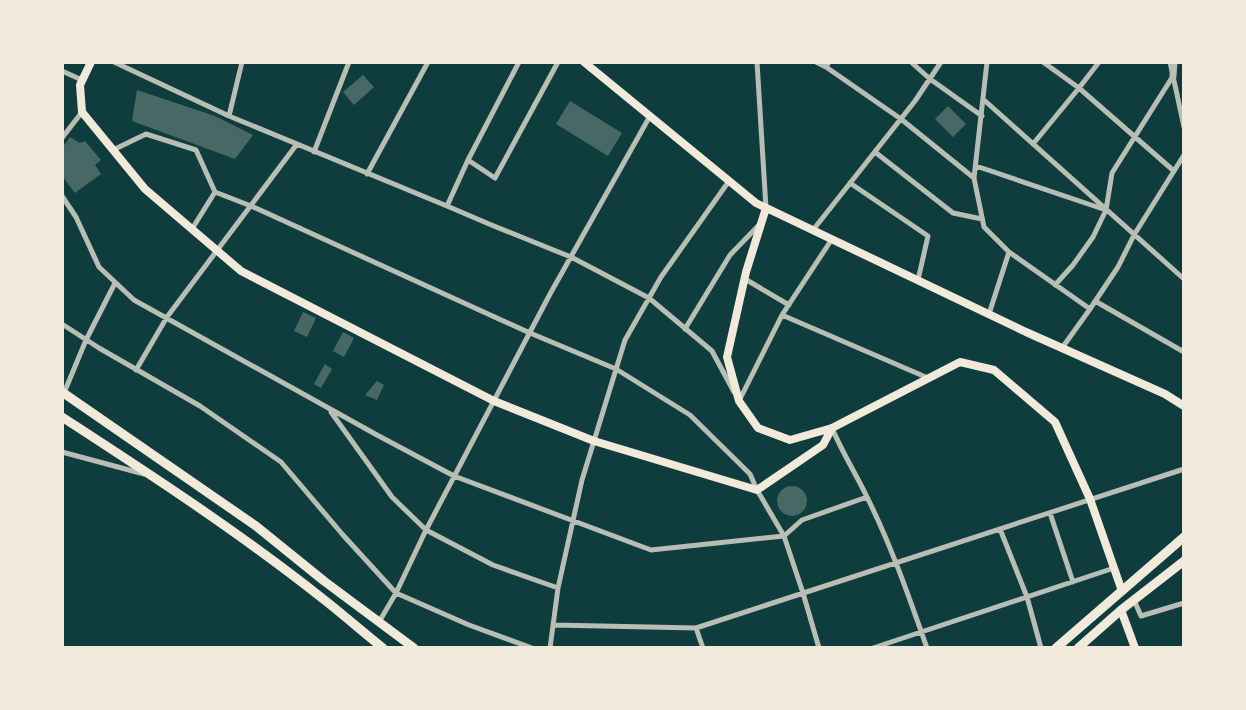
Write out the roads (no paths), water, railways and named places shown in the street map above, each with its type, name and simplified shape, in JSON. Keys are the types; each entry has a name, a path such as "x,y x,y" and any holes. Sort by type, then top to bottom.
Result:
{"main road":[{"path":"91,62 80,85 82,112 145,190 217,251 241,271 494,401 594,441 757,490 824,445 832,428"},
{"path":"584,62 756,203 988,314 1165,394 1184,406"},
{"path":"766,208 745,279 728,357 739,401 758,428 790,440 832,428 960,362 994,370 1055,422 1090,499 1122,591"},
{"path":"63,393 256,526 414,648"},
{"path":"62,417 154,477 327,602 383,648"},
{"path":"1056,648 1184,537"},
{"path":"1078,648 1121,610 1184,561"},
{"path":"1121,610 1135,648"}],"street":[{"path":"114,62 229,116 571,257 649,298 712,351 739,401"},
{"path":"314,152 350,62"},
{"path":"367,174 428,62"},
{"path":"447,206 468,160 519,62"},
{"path":"468,160 495,178 558,62"},
{"path":"757,62 766,208"},
{"path":"816,62 828,65 901,119 974,178"},
{"path":"911,62 982,116"},
{"path":"813,230 901,119 941,62"},
{"path":"988,62 974,178 984,227 1009,252 1090,309"},
{"path":"1043,62 1080,88 1174,171"},
{"path":"1033,144 1080,88 1099,62"},
{"path":"1170,62 1184,127"},
{"path":"1055,285 1093,237 1106,210 1112,173 1172,76 1174,62"},
{"path":"229,116 240,63"},
{"path":"62,71 82,80"},
{"path":"984,100 1184,279"},
{"path":"62,138 82,112"},
{"path":"379,622 396,593 426,530 530,333 650,116"},
{"path":"113,150 146,134 196,150 215,192 251,206 530,333 616,369 690,415 750,474 757,490 784,536 803,593 818,648"},
{"path":"136,370 167,317 297,144"},
{"path":"874,152 953,213 982,219"},
{"path":"1062,348 1118,267 1134,235 1184,155"},
{"path":"976,166 1106,210"},
{"path":"550,648 558,588 582,480 624,340 661,278 729,181"},
{"path":"850,183 928,236 918,280"},
{"path":"192,229 215,192"},
{"path":"62,196 76,217 99,268 134,300 329,409 454,476 573,521 651,550 784,536 802,520 867,497"},
{"path":"685,329 730,254 761,223"},
{"path":"739,401 782,315 832,239"},
{"path":"988,314 1009,252"},
{"path":"745,279 789,305"},
{"path":"63,393 86,340 116,282"},
{"path":"1095,301 1184,352"},
{"path":"782,315 928,378"},
{"path":"62,324 136,370 200,406 281,462 343,535 396,593 469,625 532,648"},
{"path":"329,409 392,498 426,530 493,565 558,588"},
{"path":"832,428 840,448 867,497 896,563 927,648"},
{"path":"62,452 154,477"},
{"path":"553,625 696,628 1184,469"},
{"path":"1050,513 1073,582"},
{"path":"1000,529 1027,597 1041,648"},
{"path":"873,648 1114,568"},
{"path":"1134,600 1141,616 1184,603"},
{"path":"696,628 703,648"}]}
